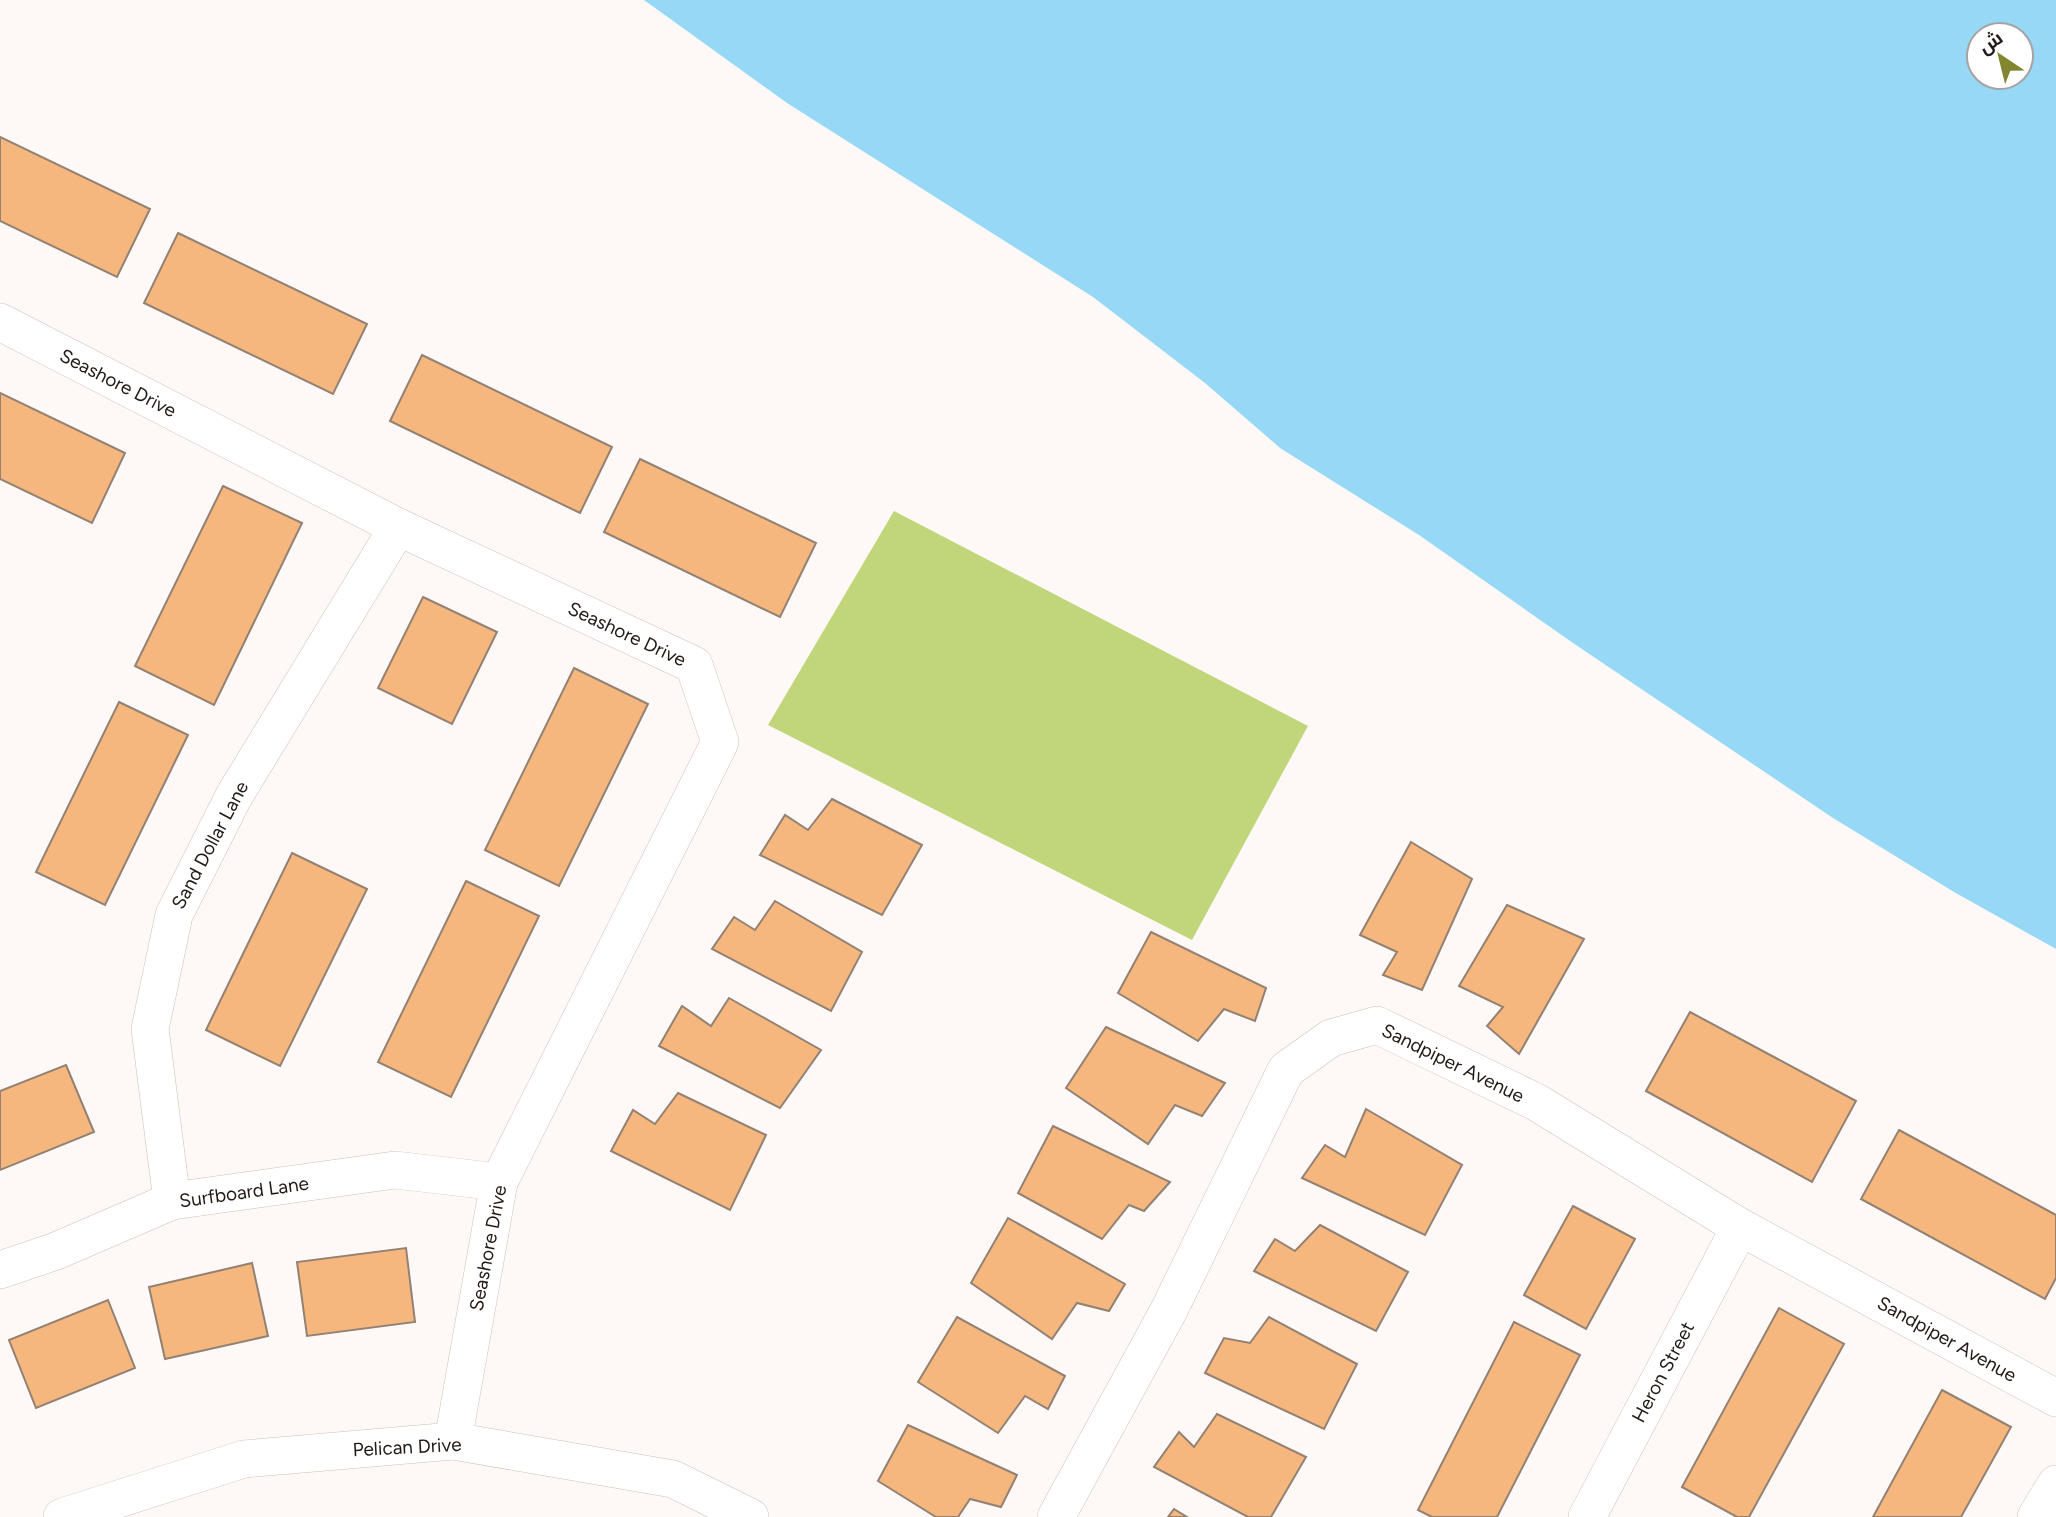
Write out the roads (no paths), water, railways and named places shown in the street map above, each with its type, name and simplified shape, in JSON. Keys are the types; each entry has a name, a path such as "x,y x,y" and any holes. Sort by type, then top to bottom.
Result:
{"street":[{"name":"Seashore Drive","path":"0,322 398,527 694,665 720,742 499,1182 453,1441"},
{"name":"Sand Dollar Lane","path":"172,1201 150,1028 174,915 234,796 398,527"},
{"name":"Sandpiper Avenue","path":"1056,1517 1169,1310 1286,1070 1331,1038 1377,1024 1535,1102 1740,1227 2056,1398"},
{"name":"Surfboard Lane","path":"0,1270 56,1251 172,1201 395,1170 499,1182"},
{"name":"Heron Street","path":"1587,1517 1740,1227"},
{"name":"Pelican Drive","path":"62,1517 244,1458 453,1441 673,1479 750,1517"},
{"path":"2036,1517 2056,1484"}],"water":[{"path":"644,0 2056,0 2056,949 1954,892 1833,818 1573,643 1419,535 1280,448 1205,383 1093,297 787,103"}]}
